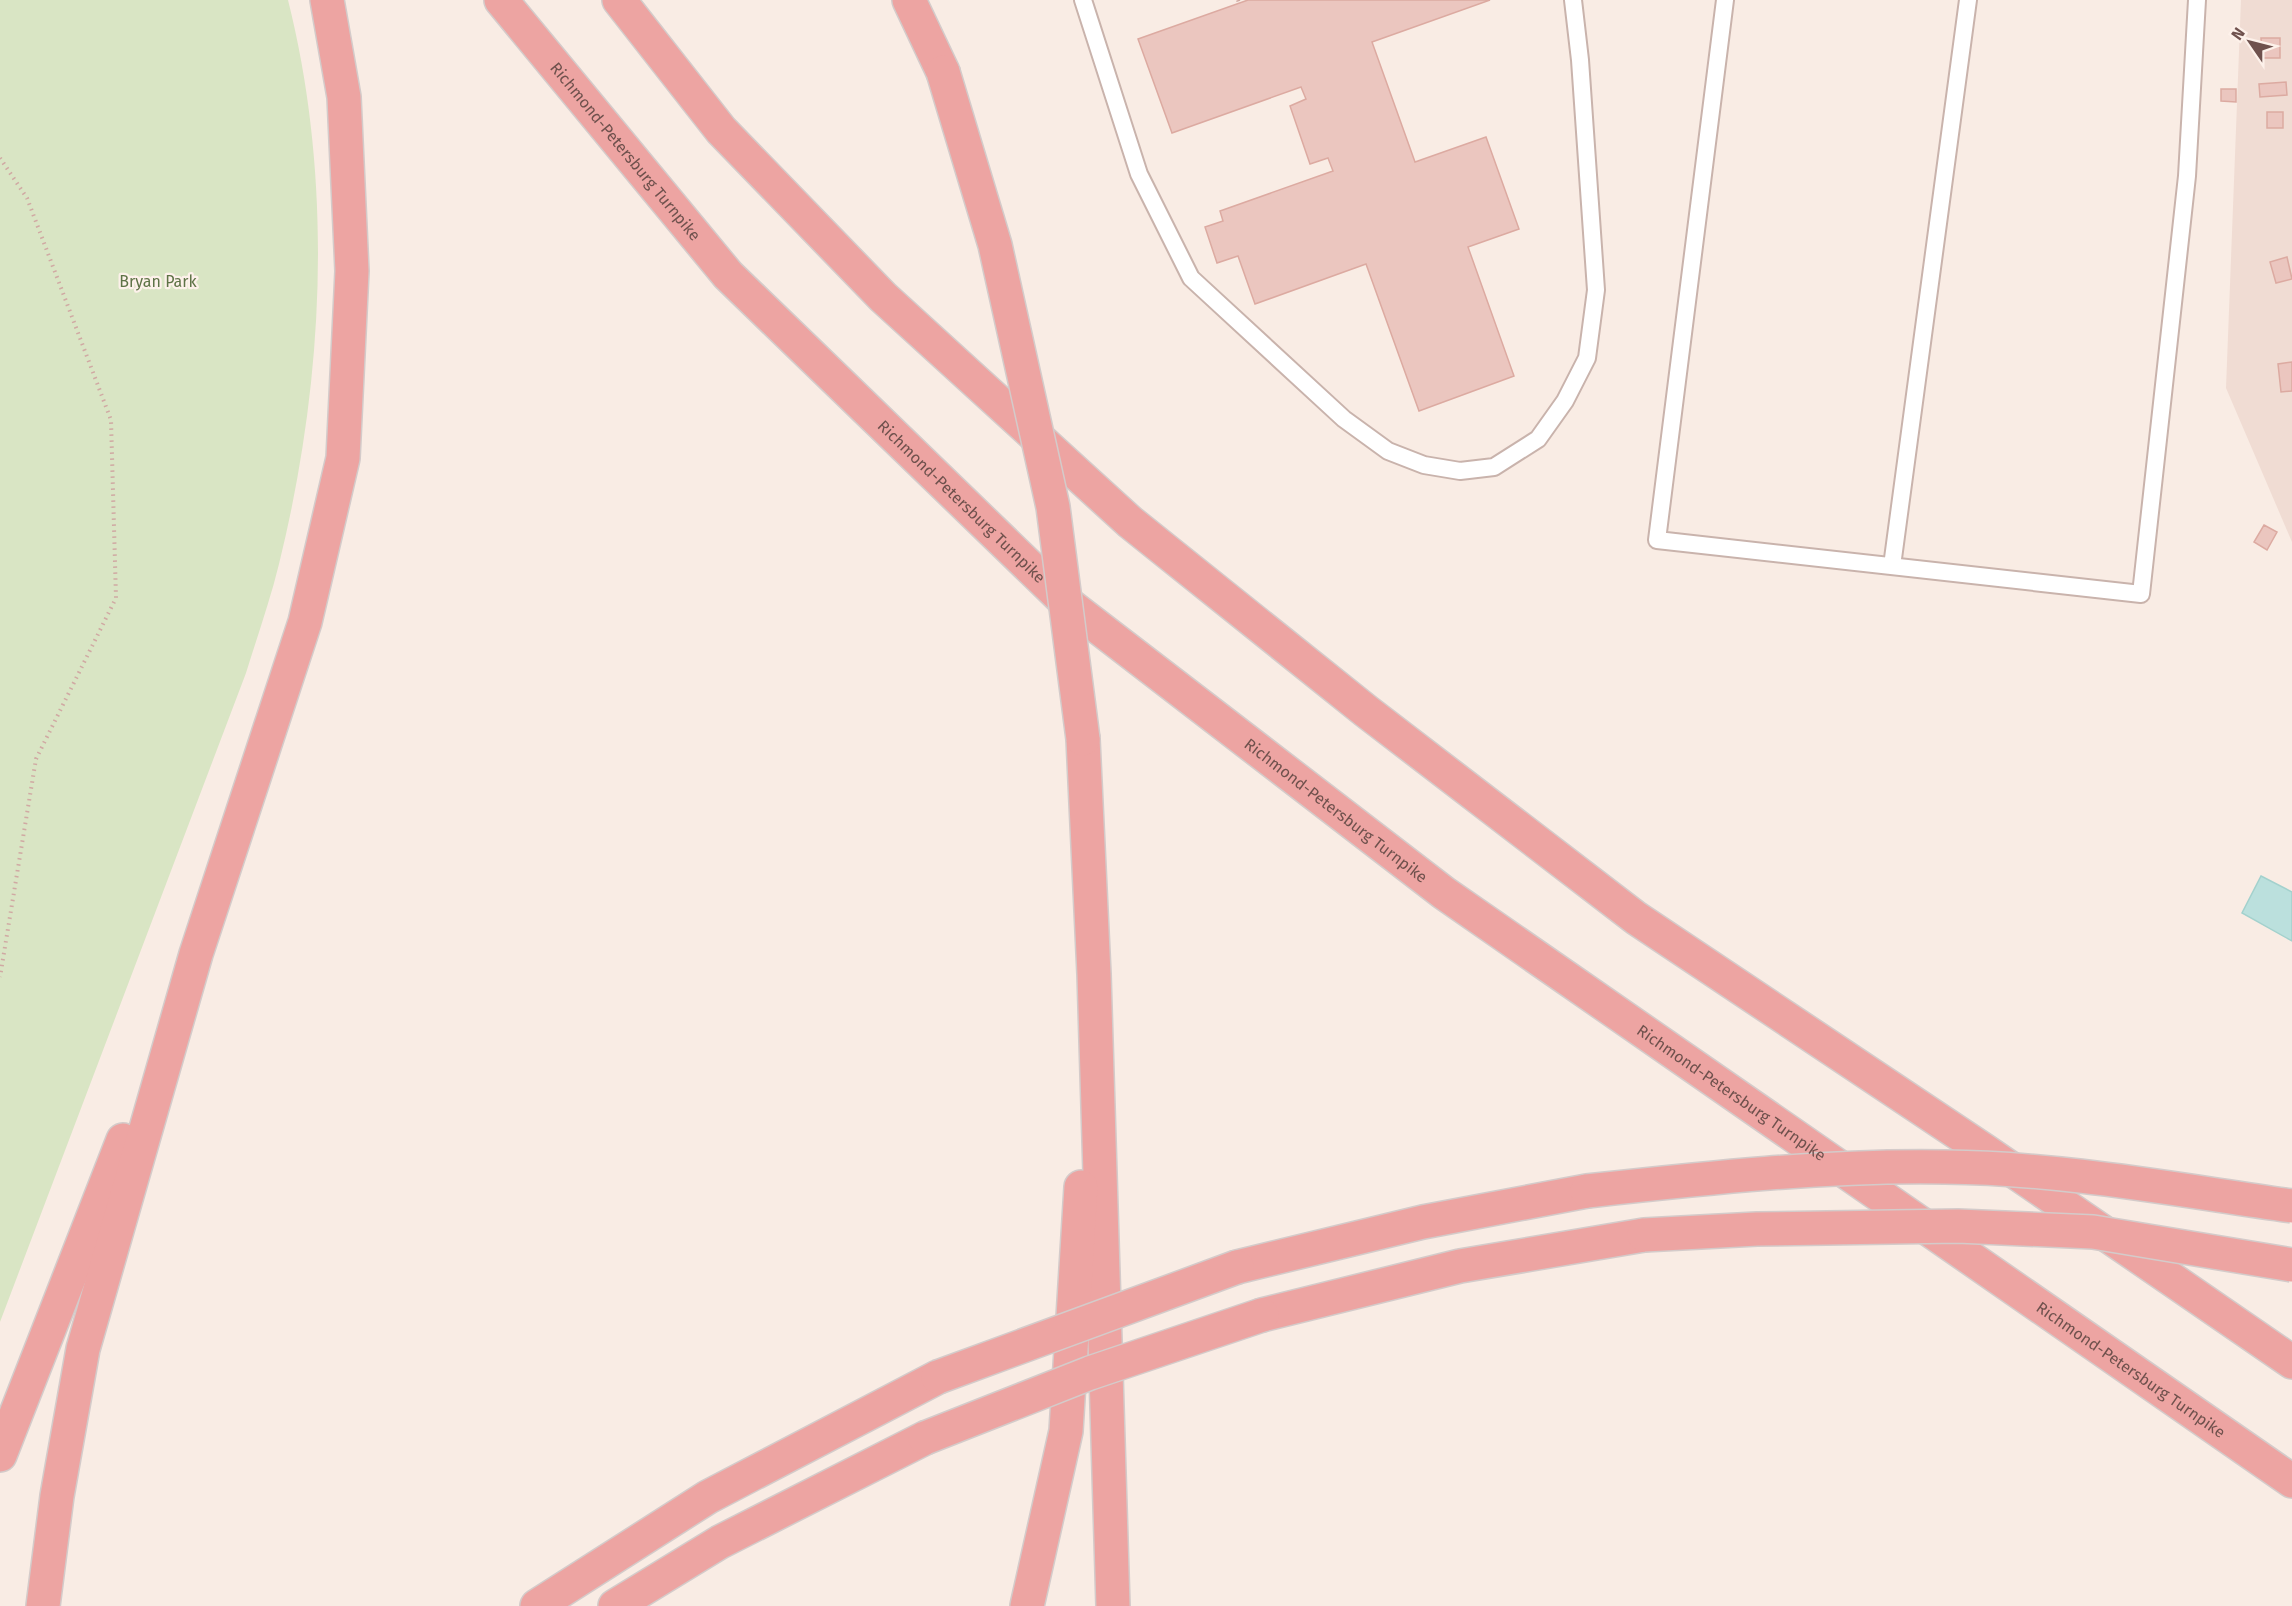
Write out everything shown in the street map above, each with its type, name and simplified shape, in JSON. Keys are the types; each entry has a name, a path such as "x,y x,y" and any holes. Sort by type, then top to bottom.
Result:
{"highway":[{"path":"43,1606 57,1496 83,1348 196,954 305,622 343,458 352,271 344,98 327,0"},
{"name":"Richmond-Petersburg Turnpike","path":"501,0 728,275 1068,604 1444,893 2292,1481"},
{"path":"619,0 721,130 883,297 1130,522 1366,711 1636,918 1985,1151 2292,1362"},
{"path":"909,0 943,72 995,245 1053,507 1083,739 1094,975 1113,1606"},
{"path":"0,1455 196,954"},
{"path":"1028,1606 1066,1431 1094,975"},
{"path":"537,1606 708,1497 938,1377 1237,1268 1424,1222 1587,1191 1755,1173 1946,1167 2079,1176 2292,1206"},
{"path":"615,1606 720,1542 925,1438 1090,1372 1262,1315 1460,1266 1644,1234 1757,1229 1958,1226 2093,1232 2292,1265"},
{"path":"648,1606 720,1542"}],"lane":[{"path":"1083,0 1138,174 1191,278 1344,419 1388,452 1424,465 1460,471 1494,467 1538,439 1565,401 1587,358 1596,290 1580,60 1573,0"},
{"path":"1725,0 1657,540 2141,594 2187,176 2197,0"},
{"path":"1892,566 1968,0"}],"path":[{"path":"0,158 27,198 111,420 116,598 36,759 0,977"}],"shaded area":[{"path":"2241,0 2292,0 2292,542 2226,388"}],"green space":[{"name":"Bryan Park","path":"0,0 288,0 303,69 312,140 317,211 318,282 314,354 306,425 294,495 268,605 246,673 0,1322"}],"water":[{"path":"2261,876 2292,892 2292,941 2242,913"}],"building":[{"path":"1248,0 1490,0 1372,42 1415,162 1486,137 1519,229 1468,247 1514,376 1419,411 1366,264 1255,304 1238,256 1217,263 1205,227 1223,221 1220,211 1333,171 1328,158 1310,164 1290,106 1306,99 1301,87 1172,133 1138,39"},
{"path":"2261,38 2280,38 2280,58 2262,58"},
{"path":"2286,82 2287,95 2260,97 2259,84"},
{"path":"2221,89 2236,89 2236,102 2221,101"},
{"path":"2267,112 2283,112 2283,128 2267,128"},
{"path":"2287,257 2292,279 2276,283 2270,262"},
{"path":"2292,362 2292,391 2281,392 2278,364"},
{"path":"2264,525 2277,532 2267,550 2254,542"}]}
